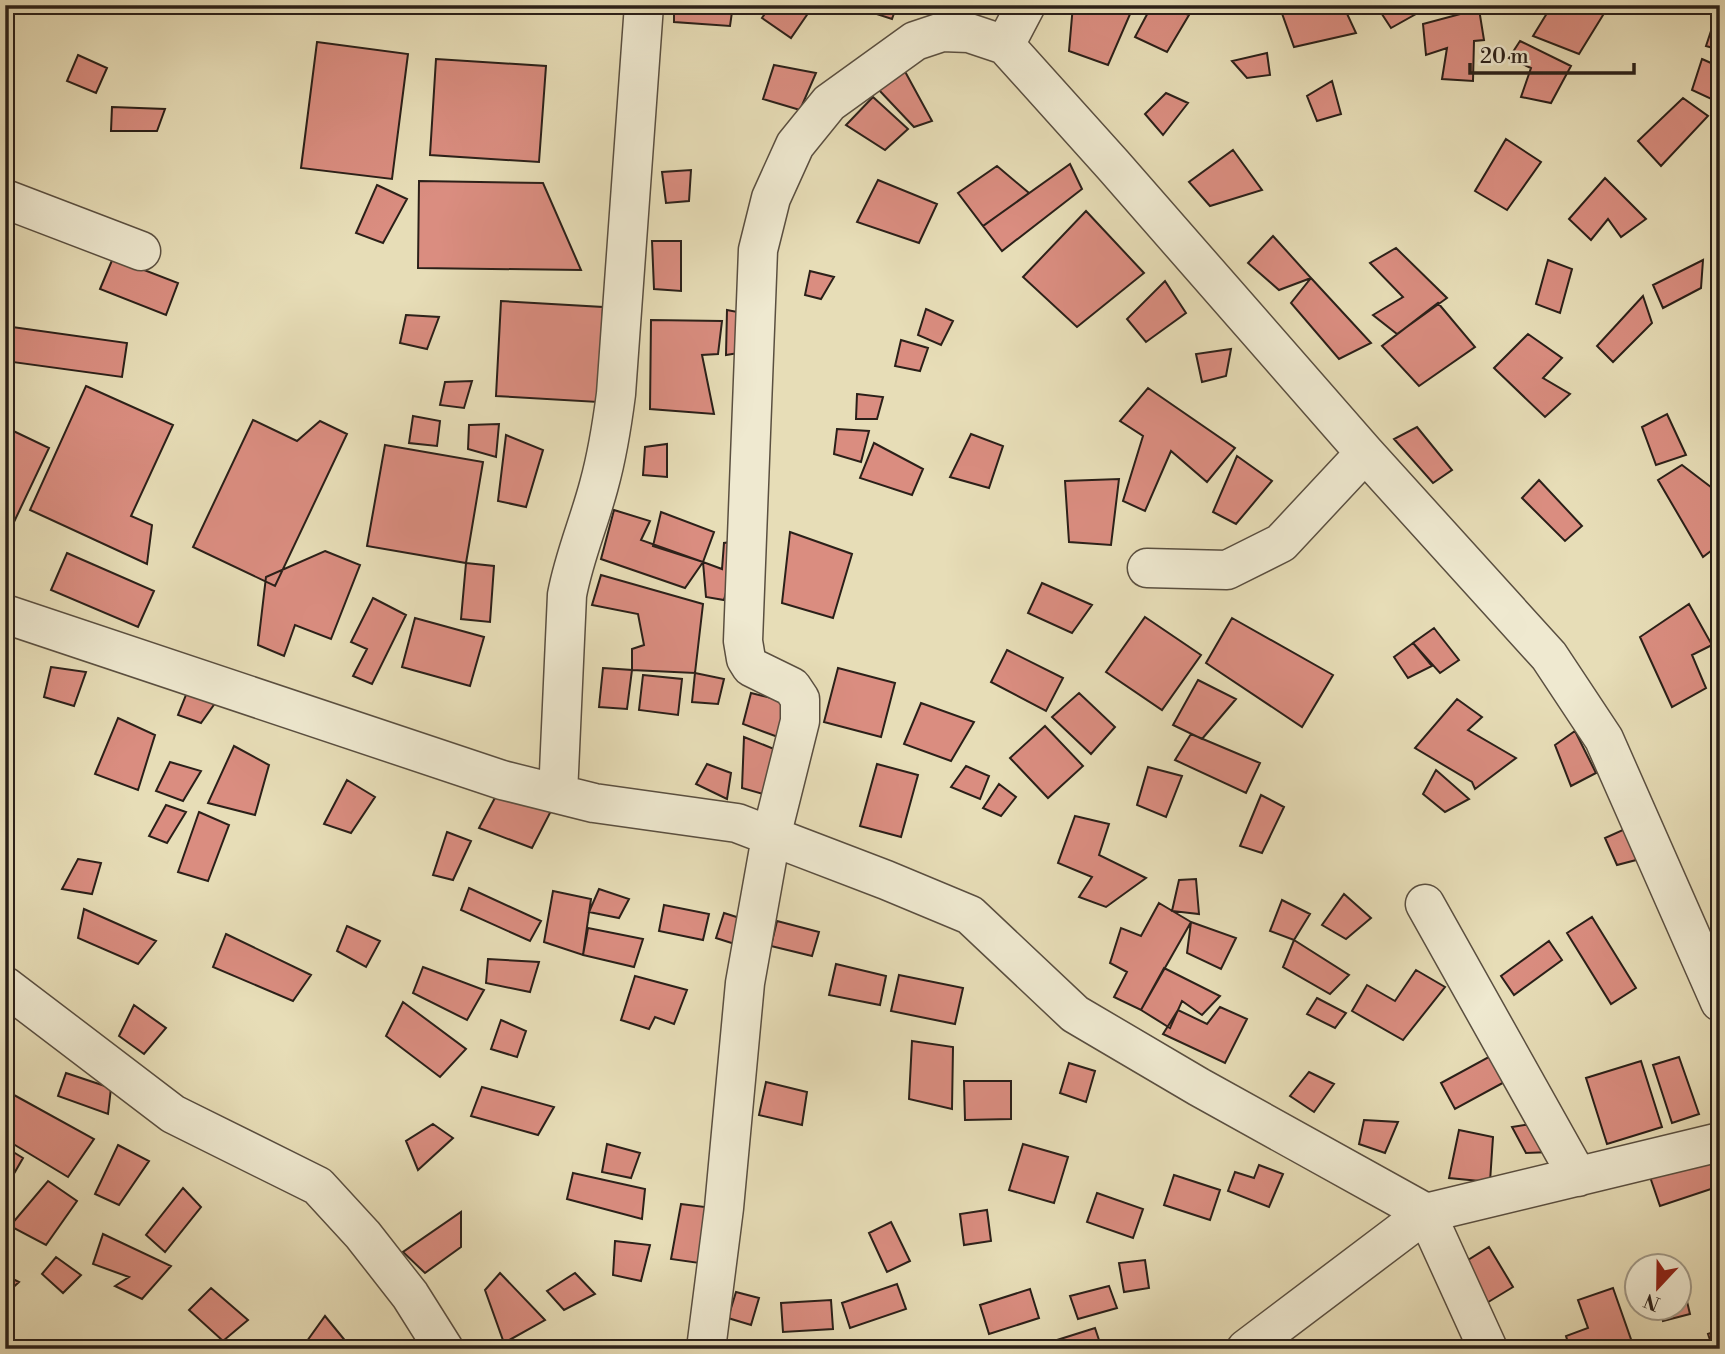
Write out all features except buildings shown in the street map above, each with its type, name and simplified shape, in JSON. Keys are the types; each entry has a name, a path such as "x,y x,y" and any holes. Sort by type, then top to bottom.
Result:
{"street":[{"path":"558,794 567,595 572,569 599,485 613,421 644,5"},
{"path":"1005,45 1026,5"},
{"path":"706,1349 724,1208 745,983 771,837 800,721 800,699 792,687 751,667 746,659 743,641 758,250 771,198 795,145 829,103 915,41 943,32 969,33 1005,45 1364,453 1549,656 1604,739 1720,1002"},
{"path":"5,199 141,251"},
{"path":"1147,568 1227,570 1281,543 1364,453"},
{"path":"5,614 502,780 594,803 737,823 970,915 1075,1014 1199,1087 1426,1213 1489,1349"},
{"path":"1425,904 1578,1177"},
{"path":"5,986 173,1114 318,1186 363,1235 410,1295 444,1349"},
{"path":"1247,1349 1426,1213 1720,1142"}]}
